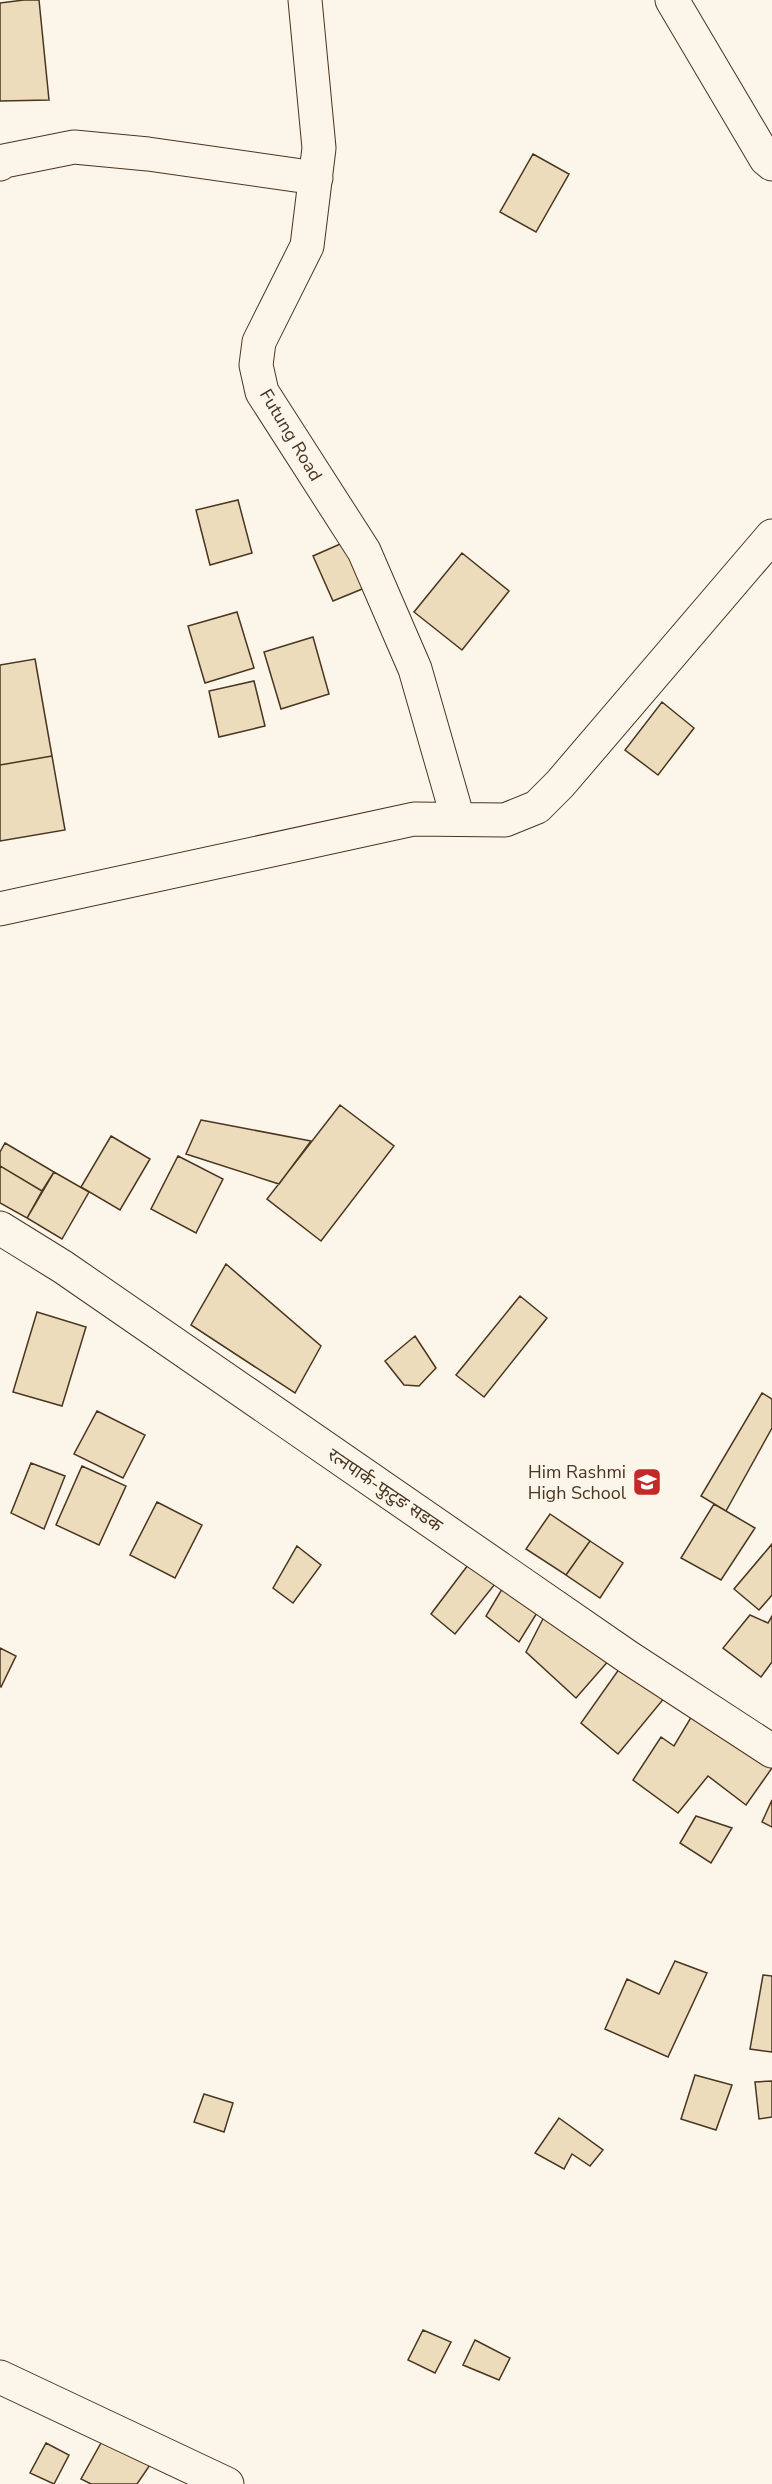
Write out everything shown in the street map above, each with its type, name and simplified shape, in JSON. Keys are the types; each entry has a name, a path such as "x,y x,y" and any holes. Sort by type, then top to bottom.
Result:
{"street":[{"name":"Futung Road","path":"305,0 319,148 307,246 259,342 256,364 262,392 368,562 415,669 458,819"},
{"path":"672,0 766,159 772,164"},
{"path":"0,164 4,161 74,147 148,154 316,178"},
{"path":"0,909 414,819 505,820 537,807 560,784 772,536"},
{"name":"रत्नपार्क-फुटुङ सडक","path":"0,1228 63,1267 551,1604 772,1751"},
{"path":"0,2377 227,2484"}],"building":[{"path":"39,0 49,100 0,101 0,3"},
{"path":"533,154 569,174 536,232 500,212"},
{"path":"238,500 252,553 210,565 196,510"},
{"path":"347,541 367,587 333,601 313,556"},
{"path":"462,553 509,591 462,650 414,612"},
{"path":"237,612 254,668 205,683 188,626"},
{"path":"313,637 329,694 281,709 264,652"},
{"path":"35,659 52,756 0,765 0,665"},
{"path":"254,681 265,726 219,737 209,691"},
{"path":"662,702 694,728 658,775 625,750"},
{"path":"52,756 65,830 0,841 0,765"},
{"path":"340,1105 394,1146 321,1241 267,1199"},
{"path":"201,1120 311,1141 279,1184 186,1154"},
{"path":"111,1136 150,1159 120,1210 81,1187"},
{"path":"5,1143 54,1172 42,1191 0,1166 0,1152"},
{"path":"178,1156 223,1179 196,1233 151,1209"},
{"path":"0,1166 42,1191 27,1218 0,1203"},
{"path":"54,1172 89,1192 62,1239 27,1218"},
{"path":"226,1264 321,1346 295,1393 191,1325"},
{"path":"520,1296 547,1318 484,1397 456,1375"},
{"path":"37,1312 86,1327 62,1406 13,1392"},
{"path":"415,1336 436,1368 419,1386 404,1385 385,1361"},
{"path":"762,1393 772,1399 772,1428 726,1511 701,1496"},
{"path":"97,1411 145,1435 123,1478 74,1454"},
{"path":"31,1463 65,1476 44,1529 11,1513"},
{"path":"82,1466 126,1486 99,1545 56,1525"},
{"path":"157,1502 202,1525 175,1578 130,1555"},
{"path":"714,1504 755,1528 721,1580 681,1558"},
{"path":"550,1514 590,1541 566,1575 526,1549"},
{"path":"590,1541 623,1563 600,1598 566,1575"},
{"path":"772,1544 772,1595 759,1610 734,1589"},
{"path":"297,1546 321,1565 293,1603 273,1588"},
{"path":"471,1561 499,1579 455,1634 431,1614"},
{"path":"505,1584 540,1608 519,1642 486,1616"},
{"path":"546,1613 611,1658 576,1698 526,1652"},
{"path":"750,1615 768,1623 772,1616 772,1662 761,1677 723,1648"},
{"path":"0,1648 16,1656 1,1687 0,1686"},
{"path":"622,1665 666,1696 618,1754 581,1723"},
{"path":"696,1709 772,1764 772,1768 746,1805 708,1776 678,1813 633,1780 661,1737 674,1746"},
{"path":"772,1800 772,1827 762,1822"},
{"path":"696,1816 732,1828 711,1863 680,1843"},
{"path":"675,1961 707,1973 668,2057 605,2029 627,1979 659,1994"},
{"path":"763,1975 772,1976 772,2052 750,2049"},
{"path":"695,2075 732,2085 716,2130 681,2119"},
{"path":"772,2081 772,2117 759,2119 755,2082"},
{"path":"204,2094 233,2103 224,2132 194,2122"},
{"path":"559,2118 603,2150 590,2166 572,2154 564,2169 535,2153"},
{"path":"423,2330 451,2342 435,2373 408,2360"},
{"path":"475,2340 510,2358 499,2380 463,2365"},
{"path":"106,2434 154,2459 137,2484 91,2484 81,2479"},
{"path":"46,2443 69,2455 54,2484 30,2473"}],"place":[{"name":"Him Rashmi High School","path":"647,1482"}]}
